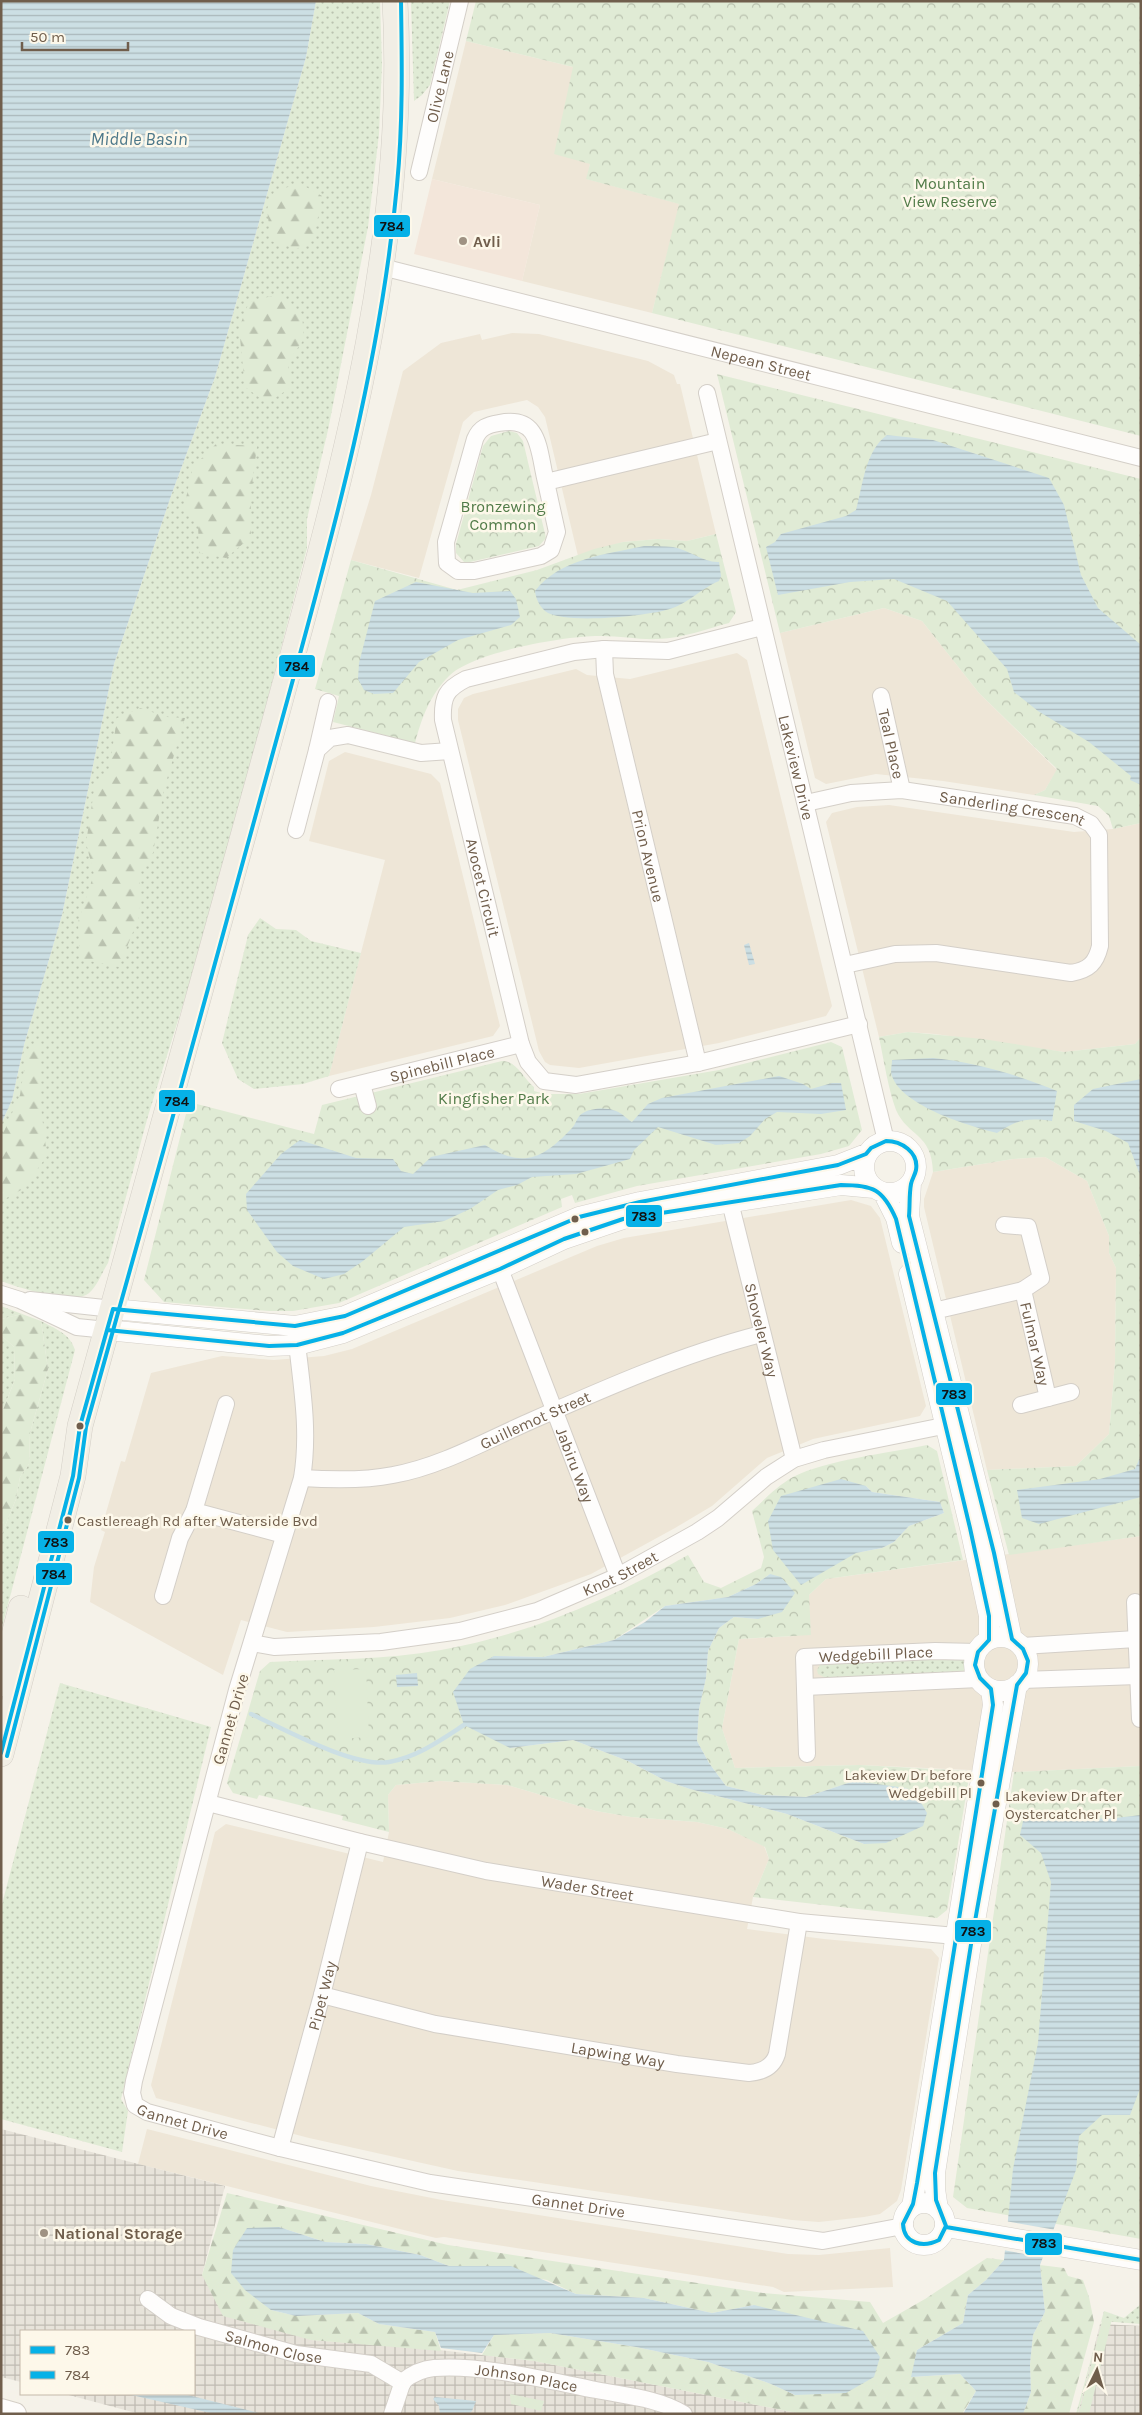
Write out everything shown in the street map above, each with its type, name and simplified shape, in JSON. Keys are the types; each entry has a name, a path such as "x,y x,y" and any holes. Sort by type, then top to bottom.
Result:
{"main road":[{"path":"1,1754 72,1476 80,1426 320,555 365,363 382,267 396,128 397,61 395,1"},
{"path":"1,1684 56,1474 80,1426"},
{"path":"1,2410 14,2414"}],"street":[{"name":"Olive Lane","path":"419,172 460,1"},
{"name":"Nepean Street","path":"382,267 1141,458"},
{"name":"Lakeview Drive","path":"707,393 886,1141"},
{"path":"513,420 527,425 535,436 546,482 557,532 554,544 546,553 474,571 458,570 447,563 446,542 475,439 480,430 490,424 513,420"},
{"path":"546,482 718,440"},
{"name":"Avocet Circuit","path":"762,627 668,651 604,649 574,652 466,679 453,686 446,694 442,707 450,751 525,1057 535,1073 544,1081 576,1085 698,1063 859,1024"},
{"name":"Prion Avenue","path":"604,649 605,674 698,1063"},
{"name":"Teal Place","path":"881,696 902,790"},
{"path":"296,830 328,702"},
{"path":"317,750 330,738 348,735 421,753 450,751"},
{"name":"Sanderling Crescent","path":"806,803 851,793 902,790 1075,816 1091,824 1099,835 1100,946 1097,960 1084,971 1072,974 922,952 895,954 845,964"},
{"name":"Spinebill Place","path":"339,1089 522,1044"},
{"path":"362,1084 368,1106"},
{"path":"296,1336 579,1217 640,1202 838,1165 866,1154 871,1148 886,1141 902,1143 913,1154 916,1170 911,1183 909,1216 926,1313 979,1529 1017,1643 1028,1663 1020,1683 965,1937 912,2207 904,2218 903,2226 908,2237 917,2244 923,2245 929,2245 940,2239 942,2218 935,2188 935,2174 965,1937 993,1705 985,1684 975,1670 983,1646 988,1616 979,1529"},
{"path":"866,1154 863,1170 867,1180 878,1190 896,1219 926,1313"},
{"path":"1,1294 20,1300 110,1319 296,1336 343,1333 500,1269 564,1239 623,1219 841,1184 898,1192 911,1183"},
{"name":"Shoveler Way","path":"730,1202 761,1334 794,1459"},
{"name":"Fulmar Way","path":"926,1313 1023,1290 1041,1278 1028,1227 1004,1225"},
{"name":"Jabiru Way","path":"500,1269 618,1576"},
{"name":"Fulmar Way","path":"1023,1290 1048,1398"},
{"name":"Guillemot Street","path":"302,1478 340,1480 372,1478 413,1470 463,1451 684,1356 761,1334"},
{"name":"Gannet Drive","path":"296,1336 306,1416 306,1452 302,1478 237,1690 132,2093 136,2105 147,2112 280,2148 430,2183 823,2241 903,2226"},
{"path":"1021,1405 1071,1392"},
{"path":"163,1596 180,1538 194,1511 226,1404"},
{"name":"Knot Street","path":"252,1643 274,1647 381,1642 460,1631 537,1611 618,1576 718,1518 766,1477 794,1459 817,1452 953,1424"},
{"path":"194,1511 284,1536"},
{"path":"1135,1602 1140,1719"},
{"path":"983,1646 997,1637 1017,1643 1136,1639"},
{"name":"Wedgebill Place","path":"807,1754 804,1657 935,1651 983,1646"},
{"path":"985,1684 1009,1690 1020,1683 1138,1676"},
{"name":"Wedgebill Place","path":"805,1687 985,1684"},
{"name":"Wader Street","path":"208,1803 360,1842 486,1871 799,1922 965,1937"},
{"name":"Pipet Way","path":"280,2148 322,1995 360,1842"},
{"name":"Lapwing Way","path":"322,1995 435,2024 677,2064 749,2073 758,2072 775,2062 799,1922"},
{"path":"912,2207 926,2203 942,2218 990,2234 1141,2260"},
{"name":"Salmon Close","path":"148,2299 171,2316 199,2327 296,2354 371,2364 403,2383"},
{"name":"Johnson Place","path":"403,2383 409,2377 432,2368 496,2372 658,2402 684,2414"},
{"path":"392,2414 403,2383"}],"shaded area":[{"path":"466,41 573,67 590,164 587,179 680,204 652,313 522,281 540,205 432,179"},
{"path":"432,179 540,205 522,281 414,254"},
{"path":"512,333 539,334 648,361 674,375 677,384 680,384 716,534 687,541 658,539 623,542 578,556 545,417 538,407 527,400 474,412 463,422 419,578 351,560 371,495 403,371 441,343 480,334 482,340"},
{"path":"884,608 922,621 979,693 1057,770 1045,790 1034,795 943,781 876,774 826,784 815,778 780,633"},
{"path":"737,653 747,660 832,1006 826,1016 719,1043 579,1068 550,1065 545,1062 539,1051 458,720 458,709 464,698 473,694 576,669 587,675 630,679"},
{"path":"345,752 431,774 440,783 500,1026 493,1036 329,1076 385,860 309,841 329,761"},
{"path":"889,805 1074,832 1113,829 1141,823 1141,1037 1135,1044 1064,1052 935,1034 908,1032 879,1037 826,822 832,813 857,807"},
{"path":"1045,1157 1087,1181 1109,1236 1109,1253 1116,1268 1115,1362 1109,1434 1076,1466 987,1470 924,1207 924,1199 933,1172 1013,1159"},
{"path":"851,1200 871,1206 880,1218 926,1406 920,1416 813,1439 767,1458 712,1506 675,1528 591,1574 505,1605 450,1618 374,1627 287,1632 241,1620 223,1675 90,1602 94,1567 105,1532 101,1530 121,1461 125,1462 151,1373 222,1356 274,1360 324,1356 352,1349 597,1246 624,1238"},
{"path":"1141,1536 1141,1766 1014,1772 860,1765 735,1768 722,1728 739,1639 795,1636 809,1595 826,1579"},
{"path":"440,1781 507,1785 596,1811 631,1817 697,1822 728,1829 764,1846 769,1859 753,1897 747,1929 824,1939 931,1949 939,1958 901,2190 897,2201 880,2214 864,2217 819,2222 792,2220 458,2171 309,2138 156,2098 151,2085 215,1832 226,1824 383,1862 389,1832 388,1795 396,1785"},
{"path":"1,2129 225,2186 202,2275 311,2340 422,2348 534,2361 802,2414 140,2414 69,2395 195,2395 195,2330 20,2330 20,2382 1,2377"},
{"path":"147,2129 371,2186 442,2200 788,2254 819,2255 890,2248 893,2287 784,2292 773,2287 444,2237 436,2238 138,2164"},
{"path":"1100,2324 1141,2326 1141,2414 1078,2414"}],"green space":[{"path":"316,1 380,1 382,65 379,134 368,227 328,430 307,519 307,548 213,909 148,1116 108,1263 96,1285 86,1295 68,1297 44,1294 1,1281 1,1124 12,1100 24,1045 62,915 114,664 172,493 215,377 306,57"},
{"path":"411,1 450,1 430,85 414,101"},
{"name":"Mountain View Reserve","path":"476,1 1141,1 1141,436 652,313 679,204 586,179 590,164 554,154 573,67 466,41"},
{"path":"299,183 322,196 314,238 297,249 271,241 267,209 274,192"},
{"path":"279,294 302,314 304,339 288,362 290,388 267,403 245,387 239,328 249,302"},
{"path":"717,374 1141,479 1141,823 1113,829 1109,816 1098,806 1034,795 1045,790 1057,769 979,693 922,621 884,608 780,633"},
{"name":"Bronzewing Common","path":"509,431 517,433 523,441 546,538 539,546 464,562 456,553 456,544 483,446 491,436"},
{"path":"216,444 257,446 251,492 251,537 226,558 199,553 198,523 184,507 193,467"},
{"path":"716,534 736,612 729,623 686,635 659,639 602,636 567,638 521,647 478,659 461,667 442,683 424,715 415,743 333,722 339,696 315,689 351,560 457,590 537,570 594,549 623,542 658,539 687,541"},
{"path":"140,708 167,717 185,718 164,789 153,853 140,872 139,917 119,967 80,959 78,922 94,874 86,843 95,784 109,771 117,718"},
{"path":"260,918 276,929 296,930 311,941 361,953 329,1076 303,1084 254,1089 238,1079 222,1043 248,935"},
{"path":"908,1032 983,1039 1064,1052 1135,1044 1141,1037 1141,1536 1009,1555 987,1470 1076,1466 1109,1434 1115,1362 1116,1268 1109,1253 1109,1236 1087,1181 1045,1157 1013,1159 933,1172 932,1159 924,1142 907,1126 896,1110 888,1084 879,1037"},
{"path":"41,1039 40,1100 47,1156 23,1189 1,1201 1,1138 20,1095 27,1051"},
{"name":"Kingfisher Park","path":"831,1042 842,1047 862,1130 849,1146 821,1154 637,1186 575,1203 572,1195 561,1199 562,1207 339,1303 293,1311 269,1311 164,1302 144,1280 189,1102 314,1134 322,1105 502,1061 516,1067 534,1087 534,1091 545,1094 579,1094 719,1070"},
{"path":"1,1306 22,1314 1,1319"},
{"path":"22,1314 41,1321 48,1369 30,1433 29,1464 20,1477 16,1499 1,1536 1,1415 15,1379 14,1347 1,1335 1,1319"},
{"path":"41,1321 66,1335 75,1350 1,1631 1,1536 16,1499 20,1477 29,1464 30,1433 48,1369"},
{"path":"1,1335 14,1347 15,1379 1,1415"},
{"path":"927,1445 937,1451 963,1560 826,1579 809,1595 811,1635 739,1639 722,1728 735,1768 860,1765 970,1771 947,1910 937,1918 753,1897 769,1859 765,1847 728,1829 697,1822 631,1817 596,1811 507,1785 440,1781 396,1785 388,1795 389,1832 342,1820 343,1816 259,1795 257,1799 233,1793 227,1783 260,1671 270,1662 399,1656 441,1650 506,1635 538,1625 599,1600 688,1555 704,1582 721,1588 761,1568 764,1557 752,1511 782,1484 793,1477 823,1466","holes":["866,1486 872,1492 940,1502 944,1513 909,1526 894,1542 882,1548 856,1553","770,1574 758,1619 734,1617 719,1628 708,1651 706,1678 699,1709 697,1741 709,1763 726,1786 763,1795 806,1797 854,1781 864,1844 787,1814 666,1781 628,1761 573,1740 510,1748 494,1656 543,1657 614,1640 665,1606 728,1597 756,1584"]},
{"path":"968,1656 969,1672 826,1678 818,1674 817,1670 821,1663"},
{"path":"366,1669 369,1737 338,1739 334,1670"},
{"path":"60,1683 211,1727 121,2099 128,2111 122,2152 1,2119 1,1908"},
{"path":"1141,1766 1141,2239 967,2208 953,2197 1014,1772"},
{"path":"227,2193 448,2245 763,2293 870,2302 883,2323 925,2299 987,2258 1004,2260 986,2280 968,2295 963,2323 917,2350 912,2377 960,2374 976,2391 962,2414 802,2414 534,2361 482,2355 494,2335 550,2333 636,2347 708,2362 771,2384 795,2395 754,2305 712,2313 644,2298 576,2294 547,2280 474,2267 449,2266 420,2255 366,2244 325,2242 279,2227 271,2310 296,2316 358,2313 379,2324 435,2332 441,2351 311,2340 223,2316 202,2275"},
{"path":"1040,2265 1064,2268 1068,2276 1083,2280 1094,2322 1069,2414 1023,2414 1031,2392 1030,2364 1033,2335 1045,2312"},
{"path":"1141,2304 1141,2324 1101,2321 1104,2311 1124,2318"},
{"path":"1103,2317 1112,2319 1089,2414 1079,2414"},
{"path":"1098,2332 1078,2414 1076,2414"},
{"path":"510,2394 544,2401 541,2411 511,2404"}],"water":[{"name":"Middle Basin","path":"1,1 316,1 306,57 215,377 172,493 114,664 62,915 24,1045 12,1100 1,1124"},
{"path":"887,435 933,440 1049,478 1064,505 1081,575 1098,608 1141,645 1141,785 1130,780 1131,776 1089,742 1038,711 1014,692 1007,669 947,601 894,579 850,582 778,595 766,547 775,542 781,534 846,516 856,510 869,459"},
{"path":"644,546 673,547 713,562 719,562 721,576 719,581 674,608 640,615 568,618 545,611 538,602 535,591 545,580 570,565 600,555"},
{"path":"416,582 473,593 510,591 516,599 520,617 511,625 458,640 419,662 393,693 374,694 364,690 358,679 359,663 375,601"},
{"path":"749,943 755,964 749,965 744,945"},
{"path":"933,1058 996,1070 1057,1091 1052,1121 1017,1122 997,1133 954,1120 922,1105 898,1087 891,1074 892,1060"},
{"path":"779,1076 803,1084 811,1089 832,1083 841,1083 846,1110 821,1114 777,1112 765,1119 750,1136 739,1143 716,1145 658,1127 634,1150 630,1159 576,1174 532,1177 517,1185 498,1190 470,1209 444,1221 404,1227 344,1274 324,1279 293,1266 277,1252 247,1210 246,1194 281,1154 300,1140 356,1158 393,1159 401,1171 413,1174 431,1157 485,1145 511,1157 532,1157 552,1147 572,1128 581,1114 586,1111 595,1109 612,1110 620,1113 632,1122 648,1104 662,1098"},
{"path":"1141,1079 1141,1178 1128,1143 1106,1131 1074,1121 1074,1105 1093,1089"},
{"path":"1141,1455 1141,1497 1039,1524 1022,1518 1017,1490 1100,1479 1135,1469"},
{"path":"841,1479 866,1486 872,1492 940,1502 944,1513 909,1526 894,1542 882,1548 856,1553 801,1585 773,1550 768,1521 781,1496"},
{"path":"770,1574 781,1577 795,1593 782,1612 758,1619 734,1617 719,1628 708,1651 706,1678 699,1709 697,1741 709,1763 726,1786 763,1795 806,1797 854,1781 906,1788 916,1794 927,1813 923,1826 886,1843 864,1844 787,1814 666,1781 628,1761 573,1740 510,1748 464,1725 453,1692 470,1669 494,1656 543,1657 614,1640 645,1622 665,1606 728,1597 756,1584"},
{"path":"417,1673 418,1686 397,1687 396,1675"},
{"path":"1025,1812 1107,1819 1141,1815 1141,2086 1130,2115 1102,2115 1079,2136 1076,2170 1040,2265 1045,2312 1033,2335 1030,2364 1031,2392 1023,2414 963,2414 976,2391 960,2374 911,2377 917,2350 963,2323 968,2295 986,2280 1004,2260 1013,2169 1038,2043 1051,1882 1041,1853 1020,1835"},
{"path":"279,2227 325,2242 366,2244 420,2255 449,2266 511,2266 576,2294 644,2298 712,2313 754,2305 863,2331 880,2357 874,2377 846,2393 795,2395 771,2384 708,2362 636,2347 550,2333 494,2335 482,2353 441,2348 435,2332 379,2324 358,2313 296,2316 271,2310 245,2290 231,2273 233,2250 247,2228"},
{"path":"131,2395 188,2395 263,2414 215,2414"},
{"path":"435,2397 476,2401 472,2411 468,2414 440,2414 439,2406 433,2399"}],"pier":[{"path":"1005,2221 1056,2230 1046,2258 1003,2250"}],"waterway":[{"path":"251,1714 319,1746 357,1759 374,1762 389,1762 409,1756 464,1725"}],"transit line":[{"name":"784","path":"7,1756 79,1478 86,1427 201,1015 346,479 377,333 397,185 401,116 401,1"},
{"name":"783","path":"886,1141 903,1145 915,1158 916,1170 911,1184 909,1216 994,1553 1012,1639 1023,1649 1028,1661 1026,1673 1017,1685 972,1938 935,2173 936,2200 946,2226 939,2240 927,2244 915,2243 911,2240 904,2231 903,2224 913,2204 917,2183 993,1705 991,1689 980,1678 975,1665 978,1652 989,1640 989,1616 970,1528 896,1219 881,1195 869,1188 841,1185 623,1219 564,1239 500,1269 343,1333 297,1345 269,1346 107,1330 113,1309 295,1326 345,1316 579,1217 640,1202 838,1165 866,1154 871,1148 886,1141"},
{"name":"783","path":"1,1753 73,1476 80,1426 107,1330"},
{"name":"783","path":"946,2227 1141,2260"}],"place":[{"name":"Avli","path":"463,241"},
{"name":"Castlereagh Rd after Waterside Bvd","path":"68,1520"},
{"name":"Lakeview Dr before Wedgebill Pl","path":"981,1783"},
{"name":"Lakeview Dr after Oystercatcher Pl","path":"996,1804"},
{"name":"National Storage","path":"44,2233"}]}
